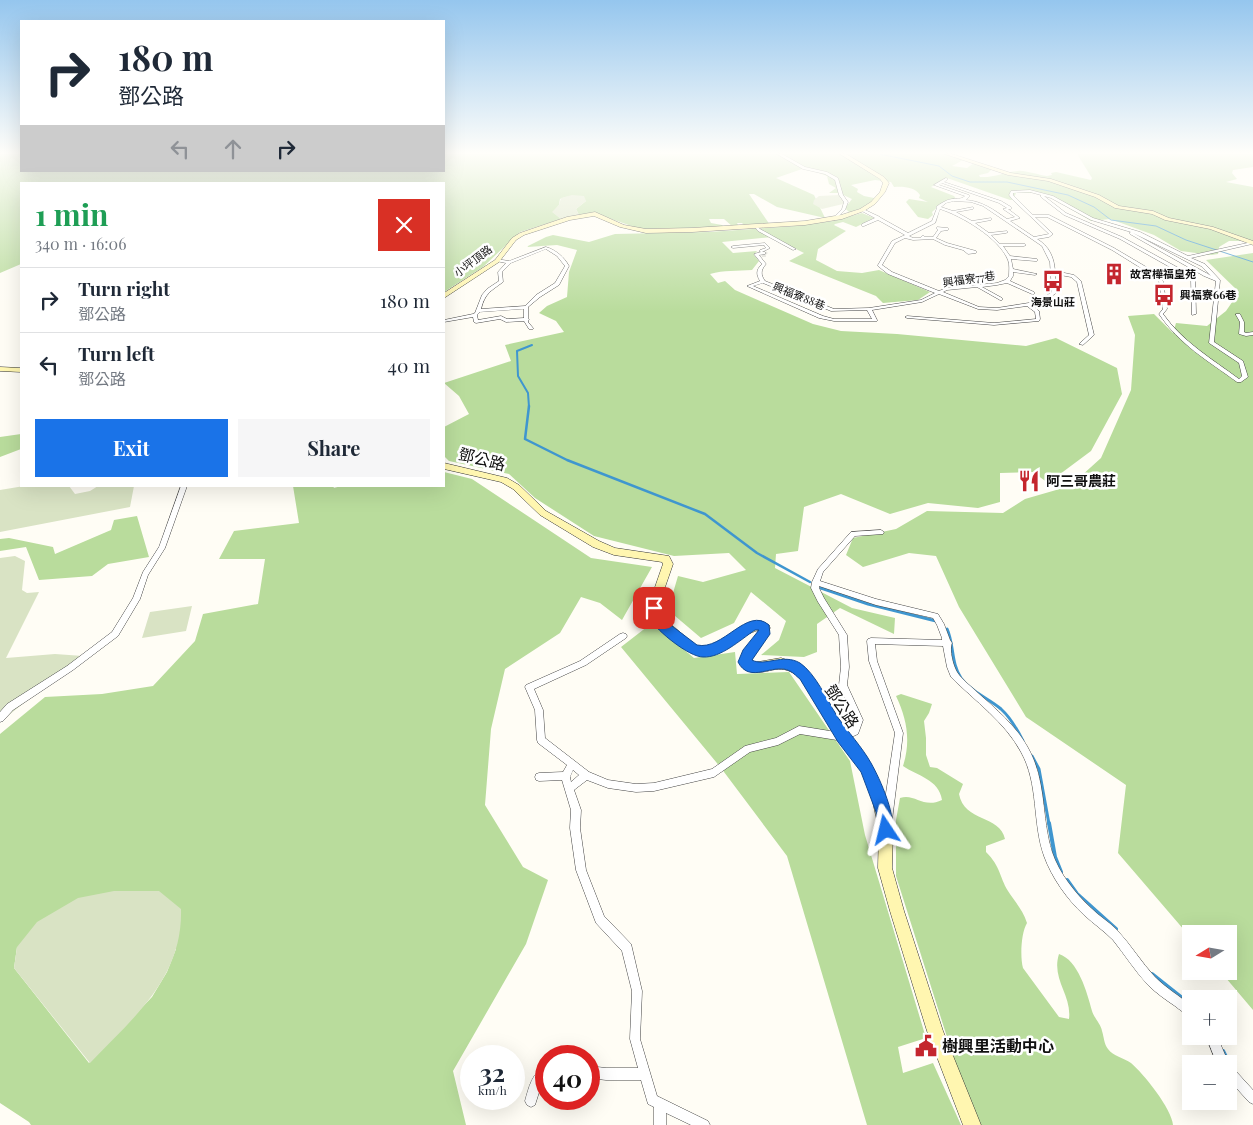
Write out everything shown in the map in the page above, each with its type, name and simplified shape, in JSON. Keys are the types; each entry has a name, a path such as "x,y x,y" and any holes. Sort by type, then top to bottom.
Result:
{"street":[{"path":"834,219 845,206"},
{"name":"小坪頂路","path":"445,295 498,260 514,239 554,222 588,215 601,216 613,223 634,230 646,231 757,227 834,219 866,206"},
{"path":"938,207 934,222 894,242 880,265 890,273 978,308 997,309 1036,303 1051,296 1054,292 1052,262 1049,252 1044,245 985,206"},
{"path":"1006,220 1018,218 1005,209 1010,208 1008,206"},
{"path":"1022,206 1051,234 1032,238"},
{"path":"1055,206 1065,214 1120,238 1193,278 1194,314"},
{"path":"1071,206 1092,219 1139,233 1203,265 1218,280"},
{"path":"1116,206 1153,213 1167,219 1211,228 1252,243"},
{"name":"興福寮77巷","path":"938,207 971,222 987,234 1000,245 1011,262 1011,276 1007,281 997,284 946,289 938,292"},
{"path":"952,212 972,208"},
{"path":"863,209 910,234 923,238 934,238 965,250"},
{"path":"1033,216 1048,216 1112,249 1151,272 1161,281 1165,309 1161,314 1169,326 1196,352 1216,363 1239,381 1245,377 1240,362 1211,342 1218,280"},
{"path":"863,225 880,218"},
{"path":"971,222 990,219"},
{"path":"757,227 794,249"},
{"path":"934,238 940,230"},
{"path":"1129,230 1129,233 1218,280"},
{"path":"987,234 1006,232"},
{"path":"910,234 917,240 923,238"},
{"path":"733,247 765,244 777,240"},
{"path":"1189,258 1252,243"},
{"name":"興福寮88巷","path":"765,244 768,248 756,254 764,264 758,272 758,276 763,282 828,309 869,308 922,301 938,292"},
{"path":"1000,245 1024,245"},
{"path":"445,321 477,313 526,308 538,296 557,284 567,266 566,262 552,250 546,248 509,262 500,272 501,282 490,288 481,301 477,313 476,322 501,317 506,321 526,319"},
{"path":"1008,257 1036,260"},
{"path":"498,260 509,262"},
{"path":"1011,270 1035,274"},
{"path":"1052,272 1072,276 1079,281 1092,335 1081,344"},
{"path":"1007,281 1032,293"},
{"name":"興福寮88巷","path":"763,282 749,286 821,317 834,320 875,320 869,308"},
{"path":"978,286 1000,299"},
{"path":"907,317 994,324 1038,319 1037,311 1027,304"},
{"path":"526,308 526,322 531,328"},
{"path":"1238,314 1242,322 1241,333 1246,335 1253,333"},
{"path":"0,369 20,370"},
{"name":"鄧公路","path":"445,466 490,475 504,480 516,487 543,513 596,544 614,551 665,558 668,564 654,608 654,616 694,650 704,652 715,650 752,626 760,625 765,628 764,634 747,653 745,662 749,667 756,668 781,663 795,667 804,675 843,737 866,767 872,781 883,812 886,830 885,868 897,911 935,1031 972,1125"},
{"path":"0,718 10,707 70,668 115,634 136,599 145,574 162,548 184,487"},
{"path":"623,636 583,663 530,687 540,710 541,740 571,766 586,775 608,784 636,788 654,787 714,773 748,750 778,740 799,730 843,737 855,731 859,720 844,684 846,668 843,635 821,600 815,588 816,582 820,570 853,534 881,532"},
{"path":"816,582 876,602 935,616 948,643 949,664 954,675 1009,726 1028,758 1037,783 1046,849 1053,866 1064,883 1085,908 1121,941 1140,968 1160,989 1182,1005"},
{"path":"886,830 899,734 874,661 871,641 948,643"},
{"path":"564,776 571,766"},
{"path":"569,790 586,775"},
{"path":"539,777 564,776"},
{"path":"564,776 576,810 574,828 581,870 600,919 627,948 637,991 635,1039 652,1100 704,1125"},
{"path":"600,1073 645,1074"},
{"path":"1237,1083 1253,1098"},
{"path":"531,1102 535,1088"},
{"path":"660,1104 660,1125"}],"green space":[{"path":"0,206 20,206 20,264 0,273"},
{"path":"445,206 558,206 553,212 561,219 520,232 483,267 445,291"},
{"path":"558,206 579,206 576,209 579,215 561,219 552,212"},
{"path":"579,206 757,206 770,225 745,226 742,223 737,223 739,227 733,227 724,219 709,219 711,223 724,227 640,229 603,216 579,215 576,209"},
{"path":"818,206 832,206 822,209"},
{"path":"820,206 825,218 777,207"},
{"path":"846,206 866,206 850,213 845,208"},
{"path":"910,206 938,206 928,219 918,217"},
{"path":"1066,206 1253,206 1253,241 1229,241 1219,247 1218,254 1211,255 1181,251 1154,235 1110,219 1091,221"},
{"path":"862,213 874,218 856,227 843,222 835,224 846,231 818,249 816,260 837,271 862,273 879,270 930,292 918,300 883,303 876,296 789,261 804,253 772,237 722,242 733,253 757,251 754,255 759,261 752,270 725,271 710,274 718,283 725,281 735,290 813,324 841,331 897,334 1026,346 1056,338 1117,368 1122,394 1091,451 1048,483 1033,472 1000,473 1000,502 978,508 928,503 890,514 841,494 804,507 798,551 776,554 775,568 852,608 895,618 894,634 840,608 817,624 817,652 804,657 761,655 779,640 786,621 751,592 734,623 701,638 668,610 678,576 703,582 746,570 729,553 674,556 594,536 535,498 509,474 449,461 445,457 445,426 469,414 459,396 445,383 511,361 505,345 564,332 556,321 539,313 547,306 567,297 569,272 577,250 557,245 526,247 553,235 589,242 615,234 709,232 795,226 833,221"},
{"path":"1253,253 1253,1010 1228,980 1238,980 1238,925 1182,925 1182,928 1118,853 1126,785 1026,717 959,607 936,556 909,553 863,567 846,555 853,538 896,529 927,511 1003,513 1025,499 1070,486 1101,458 1131,390 1135,335 1128,316 1154,314 1173,333 1176,323 1207,326 1226,311 1239,292 1206,260"},
{"path":"20,434 20,449 0,457 0,437"},
{"path":"445,472 472,479 591,558 652,567 622,620 600,603 581,597 560,633 505,669 491,729 485,805 523,867 548,880 526,944 468,1045 460,1045 460,1059 453,1071 460,1100 460,1110 462,1110 466,1125 31,1125 0,1103 0,734 45,697 102,694 153,686 195,641 203,614 258,604 265,559 219,559 234,531 299,523 293,487 445,487","holes":["17,947 176,949 167,972 152,997 89,1063 14,968"]},
{"path":"20,487 70,487 75,494 90,491 96,487 134,487 130,507 0,532 0,490"},
{"path":"137,516 149,557 108,564 92,576 39,580 26,547 0,551 0,539 9,538 53,547 55,554 111,530 114,520"},
{"path":"15,556 25,561 22,590 27,593 39,592 6,658 55,654 83,656 0,722 0,558"},
{"path":"192,606 186,631 142,638 150,612"},
{"path":"652,623 694,658 735,652 737,674 789,672 850,761 865,835 926,1038 898,1047 903,1073 933,1063 961,1125 867,1125 787,856 721,768 621,647"},
{"path":"901,694 932,704 924,721 926,755 930,767 937,768 963,784 959,794 962,803 974,814 1002,831 1005,839 986,846 986,852 994,862 1005,886 1027,923 1023,933 1023,968 1059,1017 1069,1019 1068,1002 1059,979 1057,963 1059,954 1066,957 1081,978 1107,1047 1113,1053 1131,1063 1142,1075 1168,1110 1173,1125 980,1125 959,1075 896,876 896,820 900,798 910,797 930,803 942,800 937,787 927,779 903,766 907,748 907,730 896,696"},
{"path":"114,891 159,891 181,909 179,934 174,956 152,995 123,1030 90,1063 14,968 17,947 37,922 78,898"}],"waterway":[{"path":"1093,206 1111,220 1156,226 1186,240 1253,262"},
{"path":"529,406 528,393 518,376 517,351 532,345"},
{"path":"529,406 525,439 567,460 705,514 757,553 810,582"},
{"path":"825,589 821,588 868,604 936,621"},
{"path":"947,629 956,667 961,678 975,691 1005,712 1023,741"},
{"path":"1032,756 1039,769 1049,824"},
{"path":"1049,823 1055,857 1061,872"},
{"path":"1067,880 1077,894 1116,929"},
{"path":"1152,974 1182,998"},
{"path":"1223,1051 1225,1055"}],"tunnel":[{"path":"761,251 760,255 767,255 765,253"}],"place":[{"name":"故宮樺福皇苑","path":"1114,274"},
{"name":"海景山莊","path":"1053,281"},
{"name":"興福寮66巷","path":"1164,295"},
{"name":"阿三哥農莊","path":"1029,481"},
{"name":"樹興里活動中心","path":"926,1046"}],"route":[{"path":"654,608 654,616 660,623 694,650 704,652 715,650 752,626 760,625 765,628 764,634 747,653 745,662 749,667 756,668 781,663 795,667 804,675 843,737 866,767 876,788 886,830"}]}
